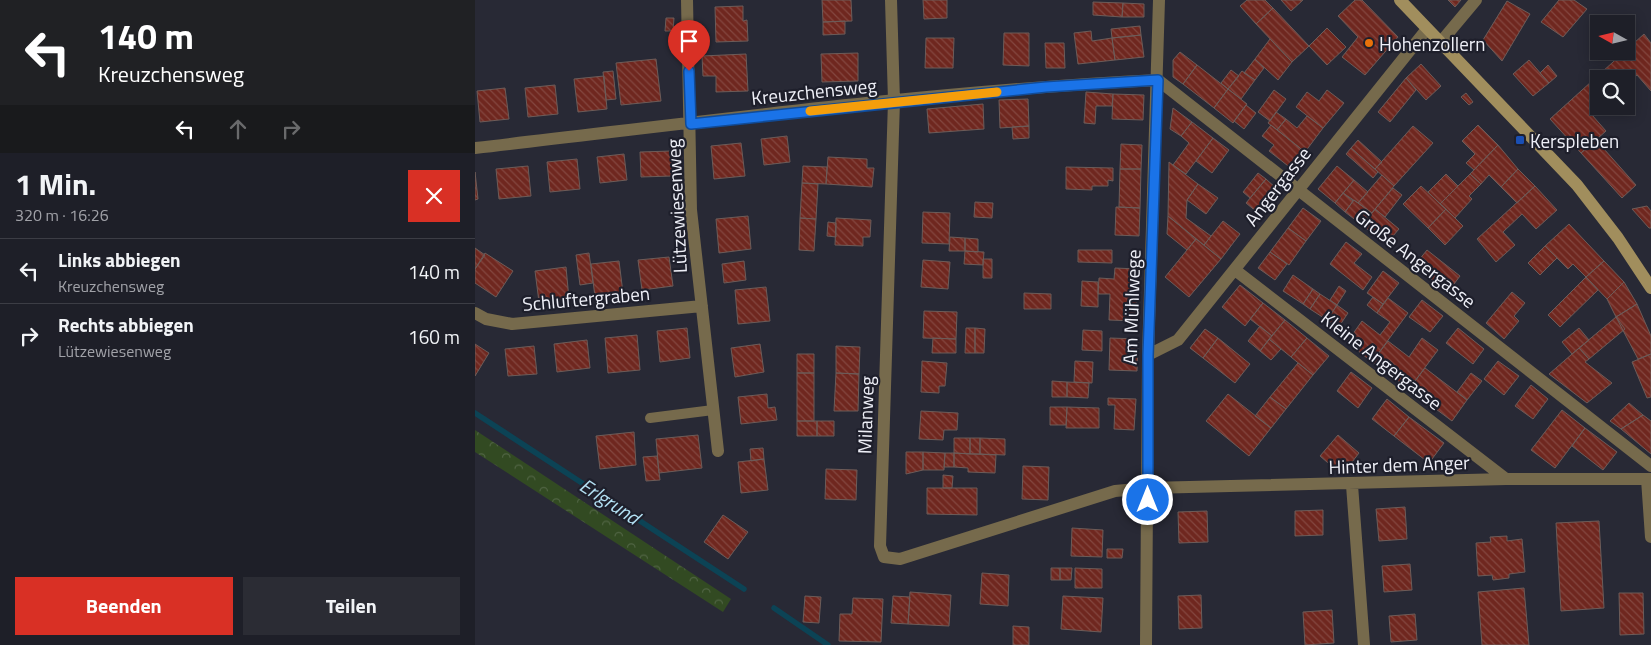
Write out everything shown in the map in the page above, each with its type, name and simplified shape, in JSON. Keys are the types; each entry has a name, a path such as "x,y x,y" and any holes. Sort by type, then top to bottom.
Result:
{"main road":[{"path":"1400,0 1577,185 1618,238 1651,288"}],"street":[{"name":"Lützewiesenweg","path":"687,0 691,124 691,210 718,451"},
{"name":"Milanweg","path":"891,0 894,101 880,546 884,557 899,559 1115,491 1148,488"},
{"name":"Am Mühlwege","path":"1145,645 1148,356 1159,0"},
{"path":"1440,43 1476,0"},
{"name":"Angergasse","path":"1148,356 1178,340 1427,29"},
{"name":"Kreuzchensweg","path":"475,148 894,101 1085,83 1158,80"},
{"name":"Große Angergasse","path":"1158,80 1651,466"},
{"name":"Kleine Angergasse","path":"1235,270 1506,480"},
{"name":"Schluftergraben","path":"475,313 486,319 512,324 702,306"},
{"path":"1649,479 1651,537"},
{"name":"Hinter dem Anger","path":"1148,488 1506,480 1649,479"},
{"path":"1352,484 1364,645"}],"lane":[{"path":"650,418 713,410"}],"green space":[{"path":"475,430 731,599 723,612 475,452"}],"building":[{"path":"822,0 851,0 852,21 823,22"},
{"path":"923,0 947,0 947,18 924,19"},
{"path":"1247,0 1265,0 1273,8 1256,24 1240,6"},
{"path":"1281,0 1303,0 1291,11"},
{"path":"1355,0 1362,0 1398,37 1365,75 1342,57 1358,37 1338,16"},
{"path":"1448,0 1461,0 1455,7"},
{"path":"1559,0 1574,0 1587,9 1563,37 1541,22"},
{"path":"1507,1 1530,14 1502,61 1483,40"},
{"path":"1093,2 1123,3 1122,17 1093,15"},
{"path":"1123,3 1144,4 1144,17 1122,17"},
{"path":"743,6 743,21 747,20 748,41 716,42 715,7"},
{"path":"1273,8 1309,46 1292,62 1256,24"},
{"path":"666,18 674,18 673,31 665,31"},
{"path":"845,21 845,34 823,35 823,22"},
{"path":"1140,26 1141,35 1112,38 1111,29"},
{"path":"1327,28 1346,47 1327,65 1309,46"},
{"path":"1091,31 1092,41 1112,38 1115,60 1078,64 1074,33"},
{"path":"1004,33 1029,33 1029,66 1003,65"},
{"path":"1644,34 1651,43 1651,91 1637,75 1635,77 1635,70 1604,70 1615,60 1635,60 1635,42"},
{"path":"1141,35 1144,57 1115,60 1112,38"},
{"path":"926,38 954,38 953,68 925,68"},
{"path":"1270,39 1292,62 1278,80 1255,59"},
{"path":"1045,43 1064,43 1065,68 1046,68"},
{"path":"1180,52 1197,65 1183,84 1173,77 1173,60"},
{"path":"858,53 858,81 822,82 821,54"},
{"path":"746,54 748,91 716,92 716,76 703,76 702,56"},
{"path":"656,59 661,101 621,105 616,63"},
{"path":"1255,59 1264,68 1255,80 1244,73"},
{"path":"1529,60 1549,83 1533,96 1513,74"},
{"path":"1421,64 1441,86 1426,100 1406,78"},
{"path":"1197,65 1228,89 1214,108 1183,84"},
{"path":"1548,65 1557,76 1549,83 1540,73"},
{"path":"1231,70 1239,76 1228,89 1221,83"},
{"path":"613,71 616,99 606,100 603,72"},
{"path":"1242,71 1255,80 1241,99 1228,89"},
{"path":"604,76 607,109 578,112 574,79"},
{"path":"1406,78 1416,90 1390,122 1378,112"},
{"path":"1590,83 1590,115 1606,131 1581,153 1550,119"},
{"path":"555,85 558,114 528,117 525,88"},
{"path":"505,88 509,119 480,122 477,91"},
{"path":"1228,89 1247,104 1233,123 1214,108"},
{"path":"1274,90 1286,99 1270,121 1258,112"},
{"path":"1327,90 1344,103 1323,128 1296,107 1307,92 1319,101"},
{"path":"1086,92 1113,94 1112,106 1096,106 1095,124 1084,123"},
{"path":"1466,93 1473,102 1469,105 1461,97"},
{"path":"1113,94 1144,95 1143,120 1112,119"},
{"path":"1028,99 1029,126 1000,128 999,100"},
{"path":"983,104 984,129 929,133 927,109"},
{"path":"1246,105 1256,113 1244,129 1234,121"},
{"path":"1173,108 1192,122 1181,136 1170,129"},
{"path":"1276,112 1286,119 1277,130 1268,123"},
{"path":"1307,116 1323,128 1305,152 1277,130 1286,119 1297,128"},
{"path":"1192,122 1213,138 1186,174 1173,165 1189,143 1181,136"},
{"path":"1271,125 1305,152 1292,169 1269,151 1274,145 1262,136"},
{"path":"1478,125 1498,145 1474,170 1466,163 1475,154 1462,141"},
{"path":"1029,126 1029,138 1013,139 1012,127"},
{"path":"1413,126 1433,143 1394,186 1375,169"},
{"path":"787,136 790,162 764,165 761,139"},
{"path":"1213,138 1229,150 1212,173 1196,161"},
{"path":"1358,140 1382,162 1375,169 1351,148"},
{"path":"1596,140 1636,185 1622,198 1581,153"},
{"path":"741,143 745,176 714,179 711,146"},
{"path":"1121,144 1142,145 1141,169 1120,169"},
{"path":"1498,145 1518,169 1501,187 1489,175 1481,184 1470,174"},
{"path":"1351,148 1378,172 1373,178 1346,154"},
{"path":"671,151 672,176 641,177 640,152"},
{"path":"624,154 627,180 600,183 597,157"},
{"path":"828,157 867,159 867,168 874,168 872,187 826,184"},
{"path":"577,159 580,189 550,192 547,162"},
{"path":"1169,162 1198,184 1187,200 1186,218 1211,236 1204,245 1168,216"},
{"path":"528,166 531,196 499,199 496,169"},
{"path":"803,166 827,167 826,184 802,183"},
{"path":"1337,166 1354,180 1335,203 1318,189"},
{"path":"1066,167 1113,168 1113,181 1108,180 1108,186 1092,186 1092,190 1066,189"},
{"path":"1120,169 1141,169 1140,208 1119,207"},
{"path":"1518,169 1535,186 1517,203 1501,187"},
{"path":"475,172 478,199 475,200"},
{"path":"1258,173 1266,179 1250,198 1243,192"},
{"path":"1446,174 1458,186 1440,204 1428,192"},
{"path":"1470,174 1481,184 1469,196 1472,199 1455,218 1440,204"},
{"path":"1382,175 1394,186 1372,213 1358,203"},
{"path":"1266,179 1277,189 1258,213 1246,203"},
{"path":"1354,180 1368,192 1358,203 1343,193"},
{"path":"802,183 818,184 816,219 800,218"},
{"path":"1198,184 1218,198 1206,214 1187,200"},
{"path":"1421,186 1446,209 1428,228 1403,204"},
{"path":"1535,186 1557,210 1536,229 1522,214 1503,232 1515,245 1496,262 1477,239"},
{"path":"1393,188 1402,195 1385,217 1375,209"},
{"path":"1343,193 1353,201 1345,212 1335,203"},
{"path":"1354,200 1372,213 1362,225 1345,212"},
{"path":"975,202 993,203 992,218 974,217"},
{"path":"1647,206 1651,211 1651,228 1632,209"},
{"path":"1116,207 1140,208 1139,236 1115,235"},
{"path":"1303,208 1321,221 1306,241 1288,228"},
{"path":"1375,209 1399,229 1386,244 1362,225"},
{"path":"1446,209 1463,226 1445,245 1428,228"},
{"path":"923,212 950,213 949,244 922,243"},
{"path":"748,216 751,249 719,253 716,219"},
{"path":"1168,216 1196,239 1187,250 1167,234"},
{"path":"800,218 816,219 814,251 799,250"},
{"path":"836,218 871,220 870,237 863,237 863,246 835,245"},
{"path":"1223,221 1240,234 1221,259 1204,245"},
{"path":"828,222 836,223 836,237 827,236"},
{"path":"1569,224 1604,261 1586,277 1573,264 1568,269 1545,246"},
{"path":"1288,228 1306,241 1289,265 1270,252"},
{"path":"950,237 965,238 965,251 949,251"},
{"path":"965,238 978,239 978,252 965,251"},
{"path":"1196,239 1221,259 1189,297 1165,277"},
{"path":"1346,242 1362,254 1354,263 1372,277 1363,290 1330,264"},
{"path":"1545,246 1557,258 1540,275 1528,263"},
{"path":"475,248 485,255 475,269"},
{"path":"1078,250 1112,250 1112,263 1078,262"},
{"path":"1427,250 1460,276 1448,292 1414,266"},
{"path":"965,251 984,252 983,265 964,264"},
{"path":"1270,252 1287,264 1275,280 1258,268"},
{"path":"485,253 513,271 496,297 475,283 475,269"},
{"path":"589,253 593,283 580,285 576,255"},
{"path":"669,257 673,286 642,290 638,260"},
{"path":"983,259 992,259 992,278 983,278"},
{"path":"923,260 950,262 948,289 921,287"},
{"path":"619,261 623,293 595,297 591,264"},
{"path":"744,261 746,280 724,283 722,264"},
{"path":"1604,261 1624,282 1607,299 1586,277"},
{"path":"566,267 569,299 539,302 535,271"},
{"path":"1115,268 1138,269 1136,321 1109,320 1110,294 1098,294 1099,278 1114,279"},
{"path":"1383,271 1399,283 1383,304 1367,293"},
{"path":"1293,275 1313,289 1303,304 1283,291"},
{"path":"1586,277 1598,290 1560,327 1548,315"},
{"path":"1082,281 1098,282 1098,307 1081,306"},
{"path":"1624,282 1637,304 1616,317 1607,299"},
{"path":"1240,285 1263,303 1245,326 1222,307"},
{"path":"1339,286 1346,291 1337,305 1330,300"},
{"path":"766,287 770,321 738,324 735,290"},
{"path":"1313,289 1320,294 1310,309 1303,304"},
{"path":"1512,292 1525,303 1514,316 1519,321 1504,339 1486,323"},
{"path":"1024,293 1051,294 1051,309 1024,309"},
{"path":"1320,294 1337,305 1327,320 1310,309"},
{"path":"1373,297 1383,304 1377,313 1367,305"},
{"path":"1388,298 1408,313 1372,362 1347,342 1362,321 1380,335 1390,322 1377,313"},
{"path":"1422,300 1443,316 1430,332 1409,317"},
{"path":"1263,303 1285,320 1272,336 1250,319"},
{"path":"1637,304 1651,336 1651,354 1638,359 1616,317"},
{"path":"1337,305 1348,313 1338,328 1327,320"},
{"path":"924,311 957,312 956,339 923,338"},
{"path":"1616,317 1625,329 1589,359 1579,348"},
{"path":"1285,320 1307,338 1291,357 1269,339"},
{"path":"1260,326 1272,336 1260,351 1248,341"},
{"path":"687,328 690,358 660,362 657,331"},
{"path":"966,328 975,328 975,353 965,353"},
{"path":"975,328 985,329 984,353 975,353"},
{"path":"1458,328 1484,349 1473,364 1446,343"},
{"path":"1579,328 1589,340 1572,354 1562,342"},
{"path":"1205,329 1218,338 1203,358 1190,348"},
{"path":"1083,330 1102,331 1102,351 1082,350"},
{"path":"637,335 640,370 608,373 605,338"},
{"path":"933,338 956,339 956,353 932,353"},
{"path":"1110,338 1138,339 1137,371 1109,370"},
{"path":"1218,338 1250,364 1235,383 1203,358"},
{"path":"1307,338 1329,356 1313,375 1291,357"},
{"path":"1422,338 1438,350 1409,389 1372,362 1388,341 1409,357"},
{"path":"1269,339 1281,349 1271,360 1260,351"},
{"path":"587,340 590,368 557,372 554,344"},
{"path":"475,344 489,353 475,376"},
{"path":"760,344 764,372 735,377 731,348"},
{"path":"534,346 537,374 508,376 505,349"},
{"path":"836,346 860,347 859,374 836,373"},
{"path":"1579,348 1589,359 1585,362 1612,383 1587,403 1549,374"},
{"path":"797,354 814,354 814,373 797,373"},
{"path":"1651,354 1651,397 1647,398 1632,362"},
{"path":"922,361 947,363 945,386 939,386 939,393 921,392"},
{"path":"1075,361 1093,362 1092,383 1074,382"},
{"path":"1498,361 1519,376 1504,395 1484,379"},
{"path":"1298,363 1313,375 1286,409 1270,397"},
{"path":"1425,368 1467,400 1452,421 1409,389"},
{"path":"1351,372 1372,388 1358,408 1337,391"},
{"path":"797,373 814,373 814,421 797,421"},
{"path":"836,373 859,374 858,411 834,411"},
{"path":"1471,373 1482,381 1467,400 1457,392"},
{"path":"1052,381 1067,382 1067,397 1052,397"},
{"path":"1067,382 1089,383 1088,398 1067,397"},
{"path":"1531,385 1548,399 1533,419 1515,406"},
{"path":"767,394 768,408 775,407 777,420 741,424 738,397"},
{"path":"1228,394 1271,428 1249,456 1206,421"},
{"path":"1270,397 1286,409 1271,428 1255,416"},
{"path":"1108,398 1136,399 1134,430 1114,429 1115,405 1108,405"},
{"path":"1387,399 1409,417 1394,436 1372,419"},
{"path":"1629,403 1643,415 1621,429 1610,421"},
{"path":"1050,407 1067,407 1066,425 1050,425"},
{"path":"1067,407 1099,408 1099,428 1066,428"},
{"path":"1562,410 1585,428 1555,468 1531,450"},
{"path":"921,411 958,413 957,430 944,430 943,440 919,439"},
{"path":"1643,415 1651,421 1651,454 1621,429"},
{"path":"1409,417 1444,443 1429,463 1394,436"},
{"path":"797,421 817,421 817,436 797,436"},
{"path":"817,421 834,421 834,436 817,436"},
{"path":"1585,428 1617,452 1603,470 1572,446"},
{"path":"634,432 636,465 600,469 596,436"},
{"path":"698,435 702,468 659,473 656,439"},
{"path":"1338,435 1359,453 1342,475 1320,456"},
{"path":"954,438 970,438 970,454 954,453"},
{"path":"970,438 980,438 980,454 970,454"},
{"path":"980,438 1005,439 1005,455 980,454"},
{"path":"763,448 764,459 751,461 750,449"},
{"path":"906,452 923,452 923,470 906,474"},
{"path":"923,452 945,453 944,470 923,470"},
{"path":"945,453 954,453 954,467 944,467"},
{"path":"954,453 996,455 995,473 968,472 968,468 954,467"},
{"path":"657,456 660,480 646,481 643,457"},
{"path":"764,459 768,490 741,493 738,462"},
{"path":"1023,466 1049,467 1048,500 1022,499"},
{"path":"826,469 857,470 856,500 825,499"},
{"path":"943,475 953,476 952,488 943,488"},
{"path":"927,488 977,488 977,515 927,514"},
{"path":"1405,507 1407,539 1379,541 1376,509"},
{"path":"1323,510 1323,535 1295,536 1295,511"},
{"path":"1207,511 1208,542 1179,543 1178,512"},
{"path":"723,515 748,532 728,559 704,542"},
{"path":"1599,521 1604,608 1561,611 1556,523"},
{"path":"1072,528 1103,530 1102,557 1071,556"},
{"path":"1507,536 1507,541 1522,539 1525,572 1509,574 1509,578 1493,580 1492,575 1478,576 1476,543 1491,542 1490,537"},
{"path":"1107,549 1123,549 1122,558 1107,558"},
{"path":"1410,564 1412,590 1384,592 1382,566"},
{"path":"1051,568 1060,568 1060,580 1051,580"},
{"path":"1060,568 1072,568 1071,580 1060,580"},
{"path":"1075,568 1102,569 1102,588 1075,588"},
{"path":"982,573 1009,575 1008,606 980,604"},
{"path":"1524,588 1529,645 1482,645 1478,592"},
{"path":"910,592 951,595 949,626 908,624"},
{"path":"1619,593 1643,593 1644,634 1620,635"},
{"path":"1201,595 1202,628 1179,629 1178,596"},
{"path":"805,596 821,597 819,623 803,622"},
{"path":"893,596 910,597 908,624 891,623"},
{"path":"1063,596 1103,598 1101,632 1061,629"},
{"path":"853,598 883,599 881,642 839,641 840,614 852,614"},
{"path":"1332,610 1334,643 1305,645 1303,612"},
{"path":"1415,614 1417,640 1391,642 1389,616"},
{"path":"1013,626 1029,627 1029,645 1013,645"}],"waterway":[{"name":"Erlgrund","path":"475,413 744,589"},
{"name":"Erlgrund","path":"774,608 828,645"}],"slow traffic":[{"path":"810,111 997,92"}],"place":[{"name":"Hohenzollern","path":"1369,43"},
{"name":"Kerspleben","path":"1520,140"}],"route":[{"path":"689,71 691,124 894,101 1085,83 1158,80 1148,356 1148,500"}]}
